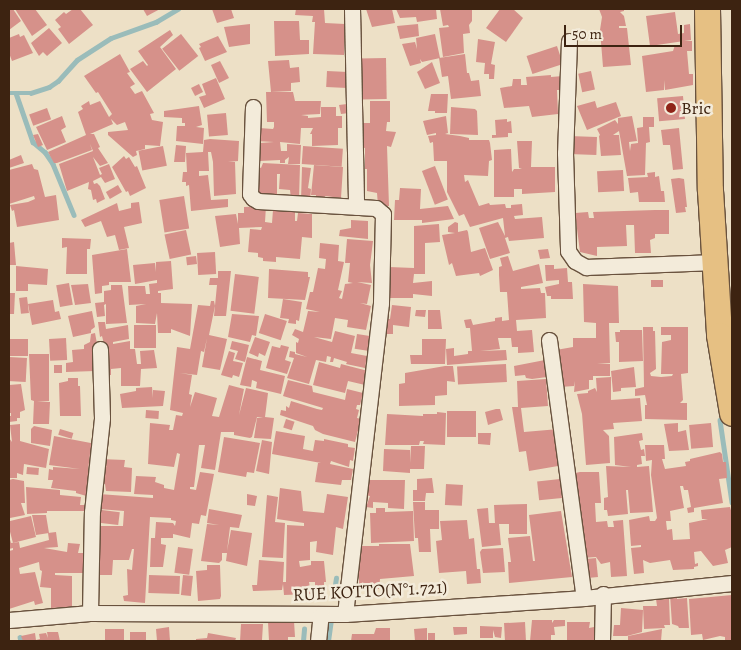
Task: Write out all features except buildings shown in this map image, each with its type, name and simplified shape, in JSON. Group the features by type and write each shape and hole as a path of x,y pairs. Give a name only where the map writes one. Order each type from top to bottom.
{"main road":[{"path":"707,9 710,187 714,262 719,335 732,413"}],"street":[{"path":"352,9 356,207"},
{"path":"569,41 565,153 568,251 575,262 586,267 714,262"},
{"path":"253,107 250,194 253,198 258,201 381,210 383,214 380,303 345,614"},
{"path":"549,340 584,598"},
{"path":"90,613 92,512 102,418 100,350"},
{"name":"RUE KOTTO(N°1.721)","path":"9,620 90,613 345,614 584,598 603,594 732,583"},
{"path":"602,641 603,594"},
{"path":"318,641 321,614"}],"waterway":[{"path":"9,93 31,93 49,87 58,81 77,60 111,38 156,22 178,9"},
{"path":"16,93 33,142 45,152 53,164 74,215"},
{"path":"720,420 732,502"},
{"path":"333,597 336,578"},
{"path":"328,641 331,620"},
{"path":"303,641 304,629"},
{"path":"20,637 21,641"}],"place":[{"name":"Bric","path":"671,108"}]}
